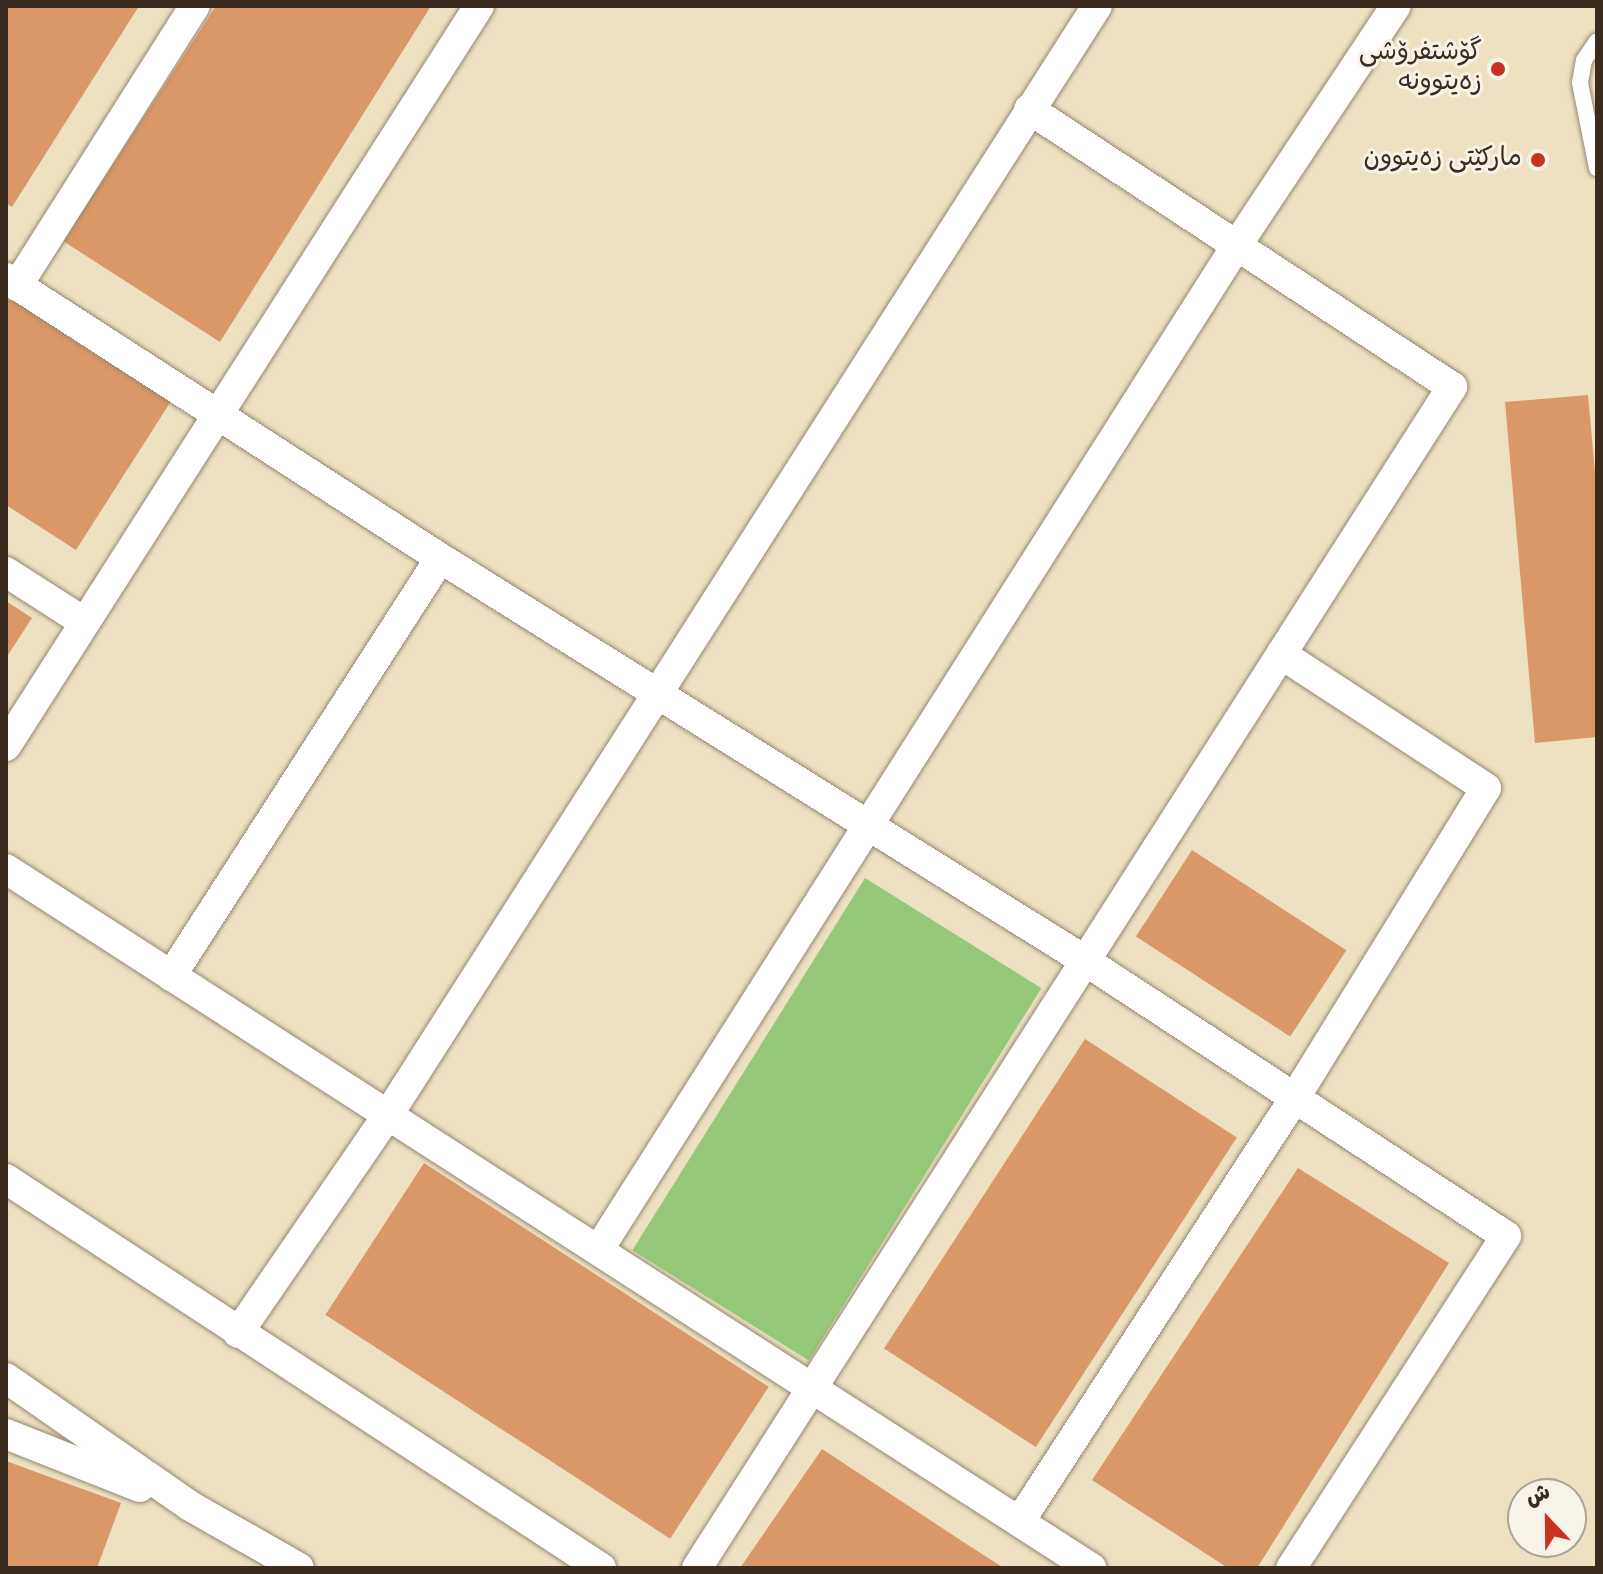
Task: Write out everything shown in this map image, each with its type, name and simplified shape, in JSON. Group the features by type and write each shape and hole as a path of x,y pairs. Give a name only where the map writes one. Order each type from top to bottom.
{"street":[{"path":"195,6 12,282 221,412 440,558 1084,960 1506,1236 1291,1568"},
{"path":"6,746 479,6"},
{"path":"238,1333 388,1115 1097,6"},
{"path":"599,1249 871,827 1237,245 1396,6"},
{"path":"697,1568 1452,387 1029,109"},
{"path":"171,976 440,558"},
{"path":"6,572 84,622"},
{"path":"1020,1521 1294,1099 1486,788 1281,654"},
{"path":"6,869 1091,1568"},
{"path":"6,1179 601,1568"},
{"path":"6,1378 190,1506 299,1568"},
{"path":"6,1434 190,1506"}],"lane":[{"path":"1597,41 1584,60 1580,83 1597,168"}],"green space":[{"path":"865,878 1041,988 809,1361 632,1250"}],"building":[{"path":"6,6 139,6 12,207 6,203"},
{"path":"216,6 431,6 220,342 63,241"},
{"path":"6,292 173,398 76,550 6,505"},
{"path":"1588,395 1597,494 1597,737 1535,743 1505,402"},
{"path":"6,601 32,618 6,658"},
{"path":"1192,850 1346,950 1290,1037 1136,936"},
{"path":"1085,1039 1237,1138 1036,1447 884,1348"},
{"path":"424,1163 769,1387 670,1539 325,1315"},
{"path":"1298,1168 1449,1263 1257,1568 1228,1568 1092,1480"},
{"path":"822,1449 971,1547 1004,1568 740,1568"},
{"path":"6,1461 121,1503 97,1568 6,1568"}],"place":[{"name":"گۆشتفرۆشی زەیتوونە","path":"1498,69"},
{"name":"مارکێتی زەیتوون","path":"1538,160"}]}
